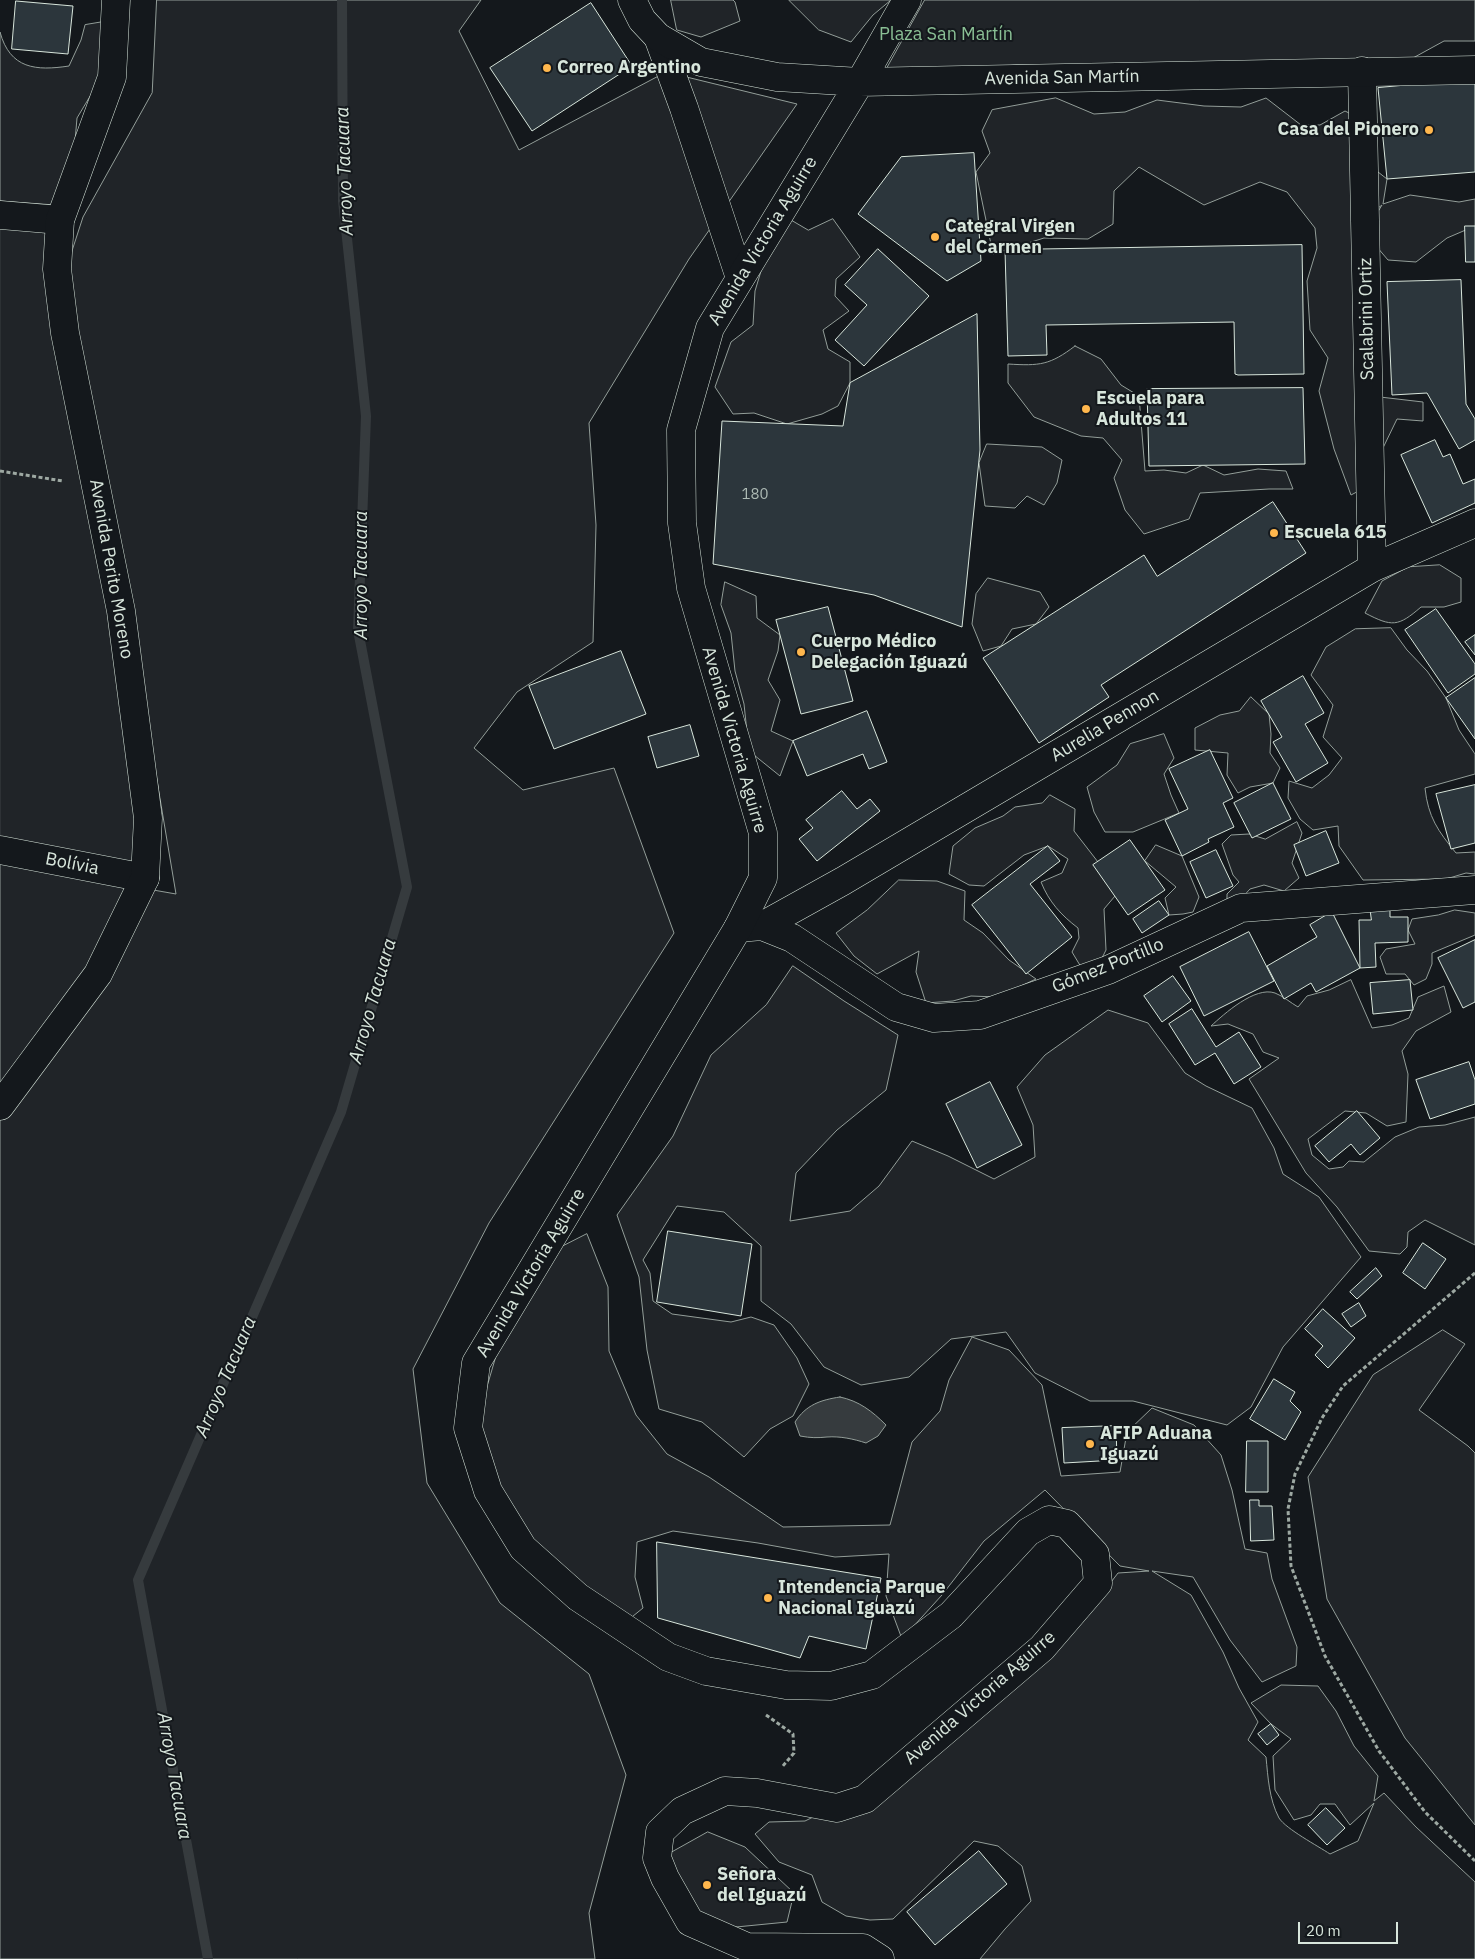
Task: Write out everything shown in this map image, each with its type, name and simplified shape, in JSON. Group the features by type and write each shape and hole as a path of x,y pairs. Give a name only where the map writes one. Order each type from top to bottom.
{"main road":[{"name":"Avenida Perito Moreno","path":"0,1106 98,974 144,878 148,818 121,611 63,315 57,269 60,220 112,77 116,0"},
{"name":"Avenida San Martín","path":"632,0 642,20 658,37 701,62 778,77 860,82 1475,70"},
{"name":"Avenida Victoria Aguirre","path":"880,1959 863,1948 747,1946 690,1922 665,1878 657,1858 660,1832 682,1811 725,1791 757,1793 838,1808 865,1799 1042,1648 1098,1583 1095,1554 1067,1524 1049,1520 1028,1532 951,1615 872,1674 831,1686 786,1685 706,1671 668,1657 578,1597 523,1548 488,1490 468,1428 476,1363 750,927 764,878 763,833 691,588 682,523 681,430 710,328 860,82 907,0"},
{"name":"Avenida San Martín","path":"658,37 684,108 740,278"},
{"name":"Scalabrini Ortiz","path":"1362,71 1372,568"},
{"path":"0,215 60,220"},
{"name":"Aurelia Pennon","path":"750,927 843,881 1372,568 1475,523"},
{"name":"Bolívia","path":"0,850 144,878"},
{"name":"Gómez Portillo","path":"750,927 792,938 896,1007 934,1018 980,1015 1108,970 1241,908 1475,890"}],"path":[{"path":"0,472 96,486"},
{"path":"1475,1273 1343,1386 1322,1418 1295,1474 1288,1509 1291,1566 1325,1656 1379,1751 1425,1812 1475,1860"},
{"path":"757,1793 794,1753 793,1734 761,1711"}],"green space":[{"path":"157,0 481,0 459,31 519,150 666,72 797,104 689,259 589,423 596,525 593,642 517,692 474,748 523,790 614,768 674,933 489,1223 413,1369 427,1483 500,1603 589,1674 626,1775 589,1913 595,1959 0,1959 0,863 176,894 119,554 86,402 69,260 83,217 152,93"},
{"path":"671,0 733,0 740,21 701,37 677,30"},
{"path":"789,0 891,0 873,15 851,42 819,30"},
{"name":"Plaza San Martín","path":"925,0 1475,0 1475,41 1444,41 1413,58 1178,65 1017,65 934,71 886,70"},
{"path":"115,20 95,88 77,118 74,153 55,205 0,201 0,32 10,54 26,65 46,68 69,66 81,40 85,25"},
{"path":"1056,98 1094,114 1125,112 1157,100 1204,106 1241,107 1266,98 1301,125 1320,125 1345,111 1371,124 1364,161 1387,179 1383,204 1410,195 1459,202 1475,199 1475,226 1447,238 1416,262 1388,260 1365,233 1382,205 1357,224 1380,397 1423,402 1423,421 1397,419 1382,450 1370,485 1351,495 1334,449 1319,391 1328,358 1310,330 1307,281 1317,248 1315,228 1287,192 1260,182 1204,205 1139,167 1114,191 1113,224 1088,239 1044,238 993,254 976,172 990,153 982,131 992,110"},
{"path":"0,215 60,220 121,611 145,878 0,850"},
{"path":"833,219 860,257 836,279 835,296 849,311 823,330 828,349 850,362 850,383 838,406 822,414 787,424 754,413 733,414 715,387 731,342 753,325 755,291 764,261 791,220 808,230"},
{"path":"1075,346 1101,359 1121,385 1139,396 1145,471 1164,470 1186,473 1203,465 1224,475 1258,469 1286,471 1293,489 1200,493 1189,519 1144,534 1125,510 1114,478 1122,460 1103,438 1081,436 1034,417 1008,383 1008,364 1028,365 1044,363 1051,361"},
{"path":"987,444 1042,447 1062,460 1057,483 1044,505 1027,496 1015,508 985,506 979,463"},
{"path":"1440,565 1461,578 1461,602 1444,607 1421,607 1406,618 1394,623 1382,621 1365,613 1382,581 1408,567"},
{"path":"988,578 1040,592 1049,607 1036,624 1012,629 1001,646 983,651 972,624 976,594"},
{"path":"725,582 756,596 757,618 780,635 778,651 768,680 780,700 771,731 793,741 780,776 749,751 744,704 735,671 731,633 721,605"},
{"path":"1391,628 1407,650 1427,671 1446,698 1459,730 1475,754 1475,774 1425,788 1431,816 1456,853 1475,852 1475,874 1466,873 1446,879 1363,880 1339,846 1338,826 1313,830 1300,819 1288,798 1289,781 1312,788 1329,775 1342,758 1323,737 1333,705 1311,675 1326,647 1355,629"},
{"path":"1251,697 1269,714 1270,753 1280,768 1273,783 1250,787 1238,793 1227,775 1228,753 1195,750 1195,728 1220,715 1239,711"},
{"path":"1164,734 1174,758 1164,774 1179,813 1133,832 1105,832 1094,812 1087,787 1117,765 1130,744"},
{"path":"1050,795 1075,809 1074,831 1098,862 1122,878 1115,896 1104,909 1106,950 1099,964 1081,967 1072,952 1079,938 1078,928 1056,908 1041,882 1062,873 1068,859 1048,846 1024,855 984,886 969,885 949,874 953,846 975,828 1003,816 1015,807 1042,803"},
{"path":"1297,822 1302,833 1292,863 1299,878 1284,891 1264,885 1250,889 1239,901 1227,906 1227,894 1239,882 1233,875 1222,844 1231,835 1249,834 1265,839"},
{"path":"1156,845 1182,856 1199,897 1193,912 1169,915 1165,898 1176,887 1145,861"},
{"path":"899,880 937,881 965,891 964,920 983,933 1009,960 1036,979 997,997 971,996 953,1001 926,1003 916,972 919,951 877,974 854,956 836,933 867,910"},
{"path":"1455,910 1475,913 1475,935 1432,953 1432,964 1426,979 1414,985 1405,974 1386,974 1380,957 1386,949 1415,944 1408,930 1412,919"},
{"path":"793,966 898,1035 886,1090 837,1130 796,1173 790,1221 850,1211 879,1186 912,1141 948,1156 994,1179 1035,1157 1033,1125 1017,1087 1045,1055 1108,1010 1148,1023 1185,1073 1206,1086 1252,1108 1274,1148 1283,1174 1319,1197 1361,1257 1283,1347 1251,1407 1227,1425 1133,1401 1090,1401 1035,1373 1006,1332 951,1339 909,1377 861,1385 824,1367 791,1324 761,1301 761,1246 724,1212 677,1206 643,1260 650,1273 653,1301 672,1314 731,1322 751,1317 774,1325 797,1358 809,1384 793,1416 770,1429 744,1457 702,1422 659,1409 647,1350 639,1277 617,1215 673,1136 711,1055 766,1005"},
{"path":"1351,980 1372,1028 1392,1025 1409,1018 1418,997 1444,986 1451,1012 1416,1031 1402,1051 1408,1074 1406,1122 1387,1126 1366,1113 1345,1111 1308,1139 1312,1155 1329,1169 1343,1167 1349,1161 1364,1162 1395,1137 1419,1127 1445,1125 1475,1117 1475,1245 1425,1220 1408,1232 1407,1247 1400,1254 1369,1251 1337,1207 1306,1173 1249,1079 1279,1058 1263,1052 1253,1034 1228,1024 1211,1026 1240,1002 1258,994 1275,993 1298,1007 1307,996 1329,990"},
{"path":"587,1234 608,1287 609,1351 636,1415 667,1454 709,1477 783,1527 890,1525 912,1442 940,1411 949,1380 972,1337 1009,1350 1042,1385 1061,1476 1120,1472 1127,1432 1152,1408 1194,1425 1221,1455 1232,1490 1245,1549 1267,1553 1272,1579 1297,1647 1296,1666 1262,1682 1230,1640 1193,1577 1152,1571 1191,1595 1223,1652 1239,1688 1258,1722 1248,1740 1266,1757 1271,1796 1279,1818 1295,1832 1330,1854 1358,1841 1374,1803 1350,1825 1335,1804 1320,1804 1311,1815 1294,1820 1275,1790 1273,1756 1291,1739 1271,1724 1251,1703 1281,1685 1318,1686 1336,1711 1354,1746 1378,1776 1374,1801 1384,1793 1416,1827 1475,1882 1475,1959 980,1959 1031,1901 1022,1866 998,1846 974,1841 893,1919 870,1920 846,1916 822,1902 812,1875 779,1862 755,1834 769,1822 805,1821 846,1801 1095,1603 1118,1573 1149,1571 1120,1566 1045,1490 984,1541 942,1595 902,1639 886,1596 889,1554 835,1557 758,1543 673,1531 637,1542 635,1577 643,1608 622,1625 522,1556 474,1431 522,1267"},
{"path":"1443,1330 1465,1344 1419,1410 1475,1453 1475,1825 1405,1738 1327,1599 1308,1477 1373,1375"},
{"path":"708,1832 745,1847 794,1893 787,1922 726,1928 674,1904 667,1855"}],"shaded area":[{"path":"840,1397 865,1407 886,1425 878,1436 866,1443 842,1437 814,1438 800,1436 795,1422 804,1411 814,1404"}],"building":[{"path":"16,1 73,6 68,54 12,49"},
{"name":"Correo Argentino","path":"591,3 632,66 532,131 490,68"},
{"name":"Casa del Pionero","path":"1475,79 1475,172 1387,179 1378,88"},
{"name":"Categral Virgen del Carmen","path":"974,153 981,261 947,281 858,214 901,157"},
{"path":"1465,226 1475,226 1475,262 1466,262"},
{"path":"1302,245 1304,374 1235,374 1234,322 1046,325 1047,355 1008,356 1005,250"},
{"path":"878,249 929,296 864,366 835,340 867,305 845,285"},
{"path":"1461,280 1466,404 1475,419 1475,440 1459,449 1427,393 1392,395 1387,282"},
{"path":"977,314 980,450 962,627 874,595 713,564 722,421 843,426 850,383"},
{"path":"1303,388 1305,464 1149,466 1147,389"},
{"path":"1435,440 1443,457 1450,454 1463,484 1475,479 1475,503 1432,523 1401,455"},
{"path":"1273,502 1306,553 1101,685 1109,697 1039,743 983,658 1144,555 1157,576"},
{"path":"828,607 853,701 801,714 776,620"},
{"path":"1436,609 1475,664 1475,674 1448,693 1405,630"},
{"path":"1475,635 1475,655 1465,642"},
{"path":"621,651 646,714 554,749 529,686"},
{"path":"1303,676 1324,713 1305,724 1328,763 1296,782 1273,742 1282,737 1261,701"},
{"path":"1475,678 1475,739 1446,698"},
{"path":"867,711 887,762 869,769 863,754 807,776 793,741"},
{"path":"690,725 699,756 657,768 648,737"},
{"path":"1210,750 1233,798 1223,803 1234,827 1208,839 1209,842 1182,856 1165,820 1188,809 1169,769"},
{"path":"1273,783 1291,819 1252,838 1234,803"},
{"path":"1475,785 1475,843 1451,849 1436,794"},
{"path":"842,791 857,809 870,799 880,811 817,861 799,839 813,828 806,820"},
{"path":"1326,831 1339,863 1306,876 1294,845"},
{"path":"1130,840 1165,890 1128,915 1093,865"},
{"path":"1048,846 1060,861 1030,884 1072,937 1026,974 972,905"},
{"path":"1216,850 1233,886 1206,898 1190,862"},
{"path":"1159,901 1169,915 1142,933 1133,919"},
{"path":"1370,906 1390,906 1390,917 1408,917 1408,942 1375,943 1376,967 1360,968 1359,920 1371,920"},
{"path":"1332,912 1360,968 1316,992 1311,983 1284,999 1267,966 1317,937 1310,925"},
{"path":"1249,932 1274,981 1204,1016 1180,967"},
{"path":"1475,940 1475,1002 1463,1008 1438,958"},
{"path":"1173,976 1191,1001 1162,1022 1144,996"},
{"path":"1410,980 1413,1010 1373,1014 1370,983"},
{"path":"1192,1009 1216,1047 1239,1032 1261,1067 1234,1084 1215,1053 1195,1065 1169,1024"},
{"path":"1469,1062 1475,1080 1475,1104 1430,1119 1416,1080"},
{"path":"990,1082 1022,1145 977,1168 946,1104"},
{"path":"1357,1111 1380,1138 1360,1155 1351,1144 1329,1162 1315,1146"},
{"path":"668,1231 752,1244 741,1316 657,1302"},
{"path":"1423,1243 1446,1259 1425,1289 1403,1273"},
{"path":"1376,1268 1382,1276 1357,1299 1350,1292"},
{"path":"1359,1303 1366,1316 1351,1327 1342,1314"},
{"path":"1323,1309 1355,1338 1328,1368 1315,1355 1323,1346 1305,1329"},
{"path":"1274,1379 1295,1392 1290,1401 1301,1412 1285,1440 1250,1419"},
{"name":"AFIP Aduana Iguazú","path":"1116,1426 1117,1460 1064,1463 1062,1428"},
{"path":"1247,1441 1268,1441 1268,1492 1246,1492"},
{"path":"1250,1500 1259,1500 1259,1506 1272,1506 1274,1540 1251,1541"},
{"name":"Intendencia Parque Nacional Iguazú","path":"657,1542 881,1578 866,1649 809,1636 800,1658 658,1618"},
{"path":"1271,1724 1279,1735 1267,1745 1258,1734"},
{"path":"1326,1808 1345,1828 1327,1845 1308,1825"},
{"path":"979,1851 1007,1884 935,1945 907,1912"}],"waterway":[{"name":"Arroyo Tacuara","path":"208,1959 138,1580 341,1112 407,887 358,630 366,416 343,201 342,0"}],"place":[{"name":"Correo Argentino","path":"547,68"},
{"name":"Casa del Pionero","path":"1429,130"},
{"name":"Categral Virgen del Carmen","path":"935,237"},
{"name":"Escuela para Adultos 11","path":"1086,409"},
{"name":"Escuela 615","path":"1274,533"},
{"name":"Cuerpo Médico Delegación Iguazú","path":"801,652"},
{"name":"AFIP Aduana Iguazú","path":"1090,1444"},
{"name":"Intendencia Parque Nacional Iguazú","path":"768,1598"},
{"name":"Señora del Iguazú","path":"707,1885"}]}
